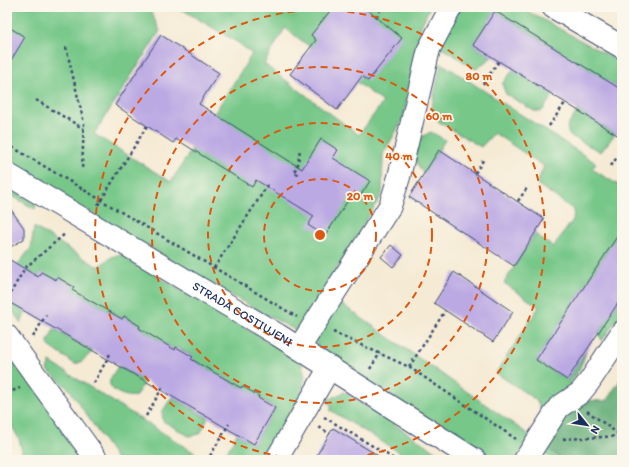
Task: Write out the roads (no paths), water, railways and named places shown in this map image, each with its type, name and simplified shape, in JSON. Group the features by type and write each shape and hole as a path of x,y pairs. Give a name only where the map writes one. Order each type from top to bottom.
{"street":[{"path":"299,348 390,206 406,148 429,49 451,7"},
{"path":"553,7 622,47"},
{"name":"STRADA COSTIUJENI","path":"7,174 299,348 475,460"},
{"path":"531,450 559,406 580,393 622,332"},
{"path":"7,336 97,460"},
{"path":"276,460 330,367"}]}
